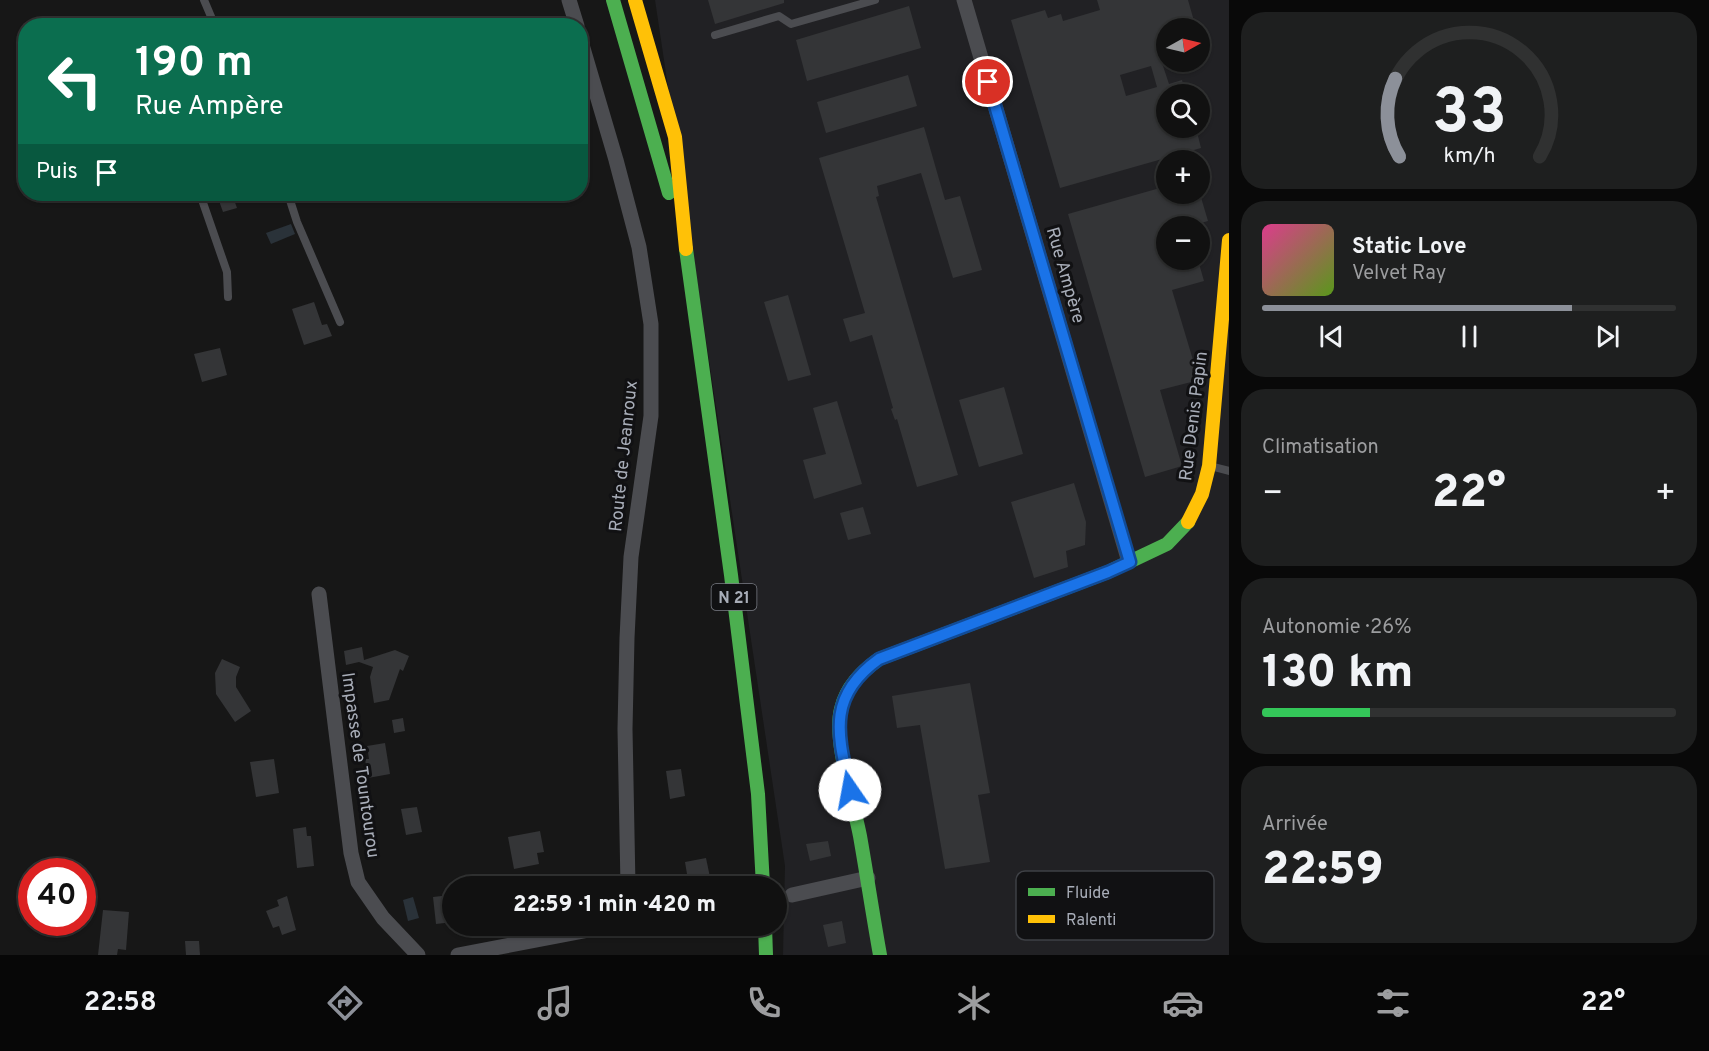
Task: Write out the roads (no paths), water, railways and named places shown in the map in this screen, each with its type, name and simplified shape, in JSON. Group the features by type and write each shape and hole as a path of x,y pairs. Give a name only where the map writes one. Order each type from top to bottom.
{"main road":[{"name":"N 21","path":"613,0 653,134 688,265"},
{"name":"N 21","path":"634,0 675,137 688,265 732,575 757,782 762,876"},
{"name":"Rue Denis Papin","path":"880,955 868,878 838,735 840,709 861,672 879,659 1108,572 1167,544 1189,521 1202,494 1209,466 1223,372 1229,240"},
{"path":"765,936 766,955"}],"street":[{"path":"569,0 575,18"},
{"name":"Rue Ampère","path":"964,0 1130,562"},
{"name":"Route de Jeanroux","path":"588,65 639,247 651,324 651,416 631,557 627,638 625,729 628,876"},
{"name":"Impasse de Tountourou","path":"318,594 351,853 358,882 383,918 418,955"},
{"path":"792,895 868,878"},
{"path":"458,955 558,936"}],"lane":[{"path":"204,0 212,18"},
{"path":"715,35 778,16 791,24 875,0"},
{"path":"202,201 227,272 228,297"},
{"path":"290,201 340,322"},
{"path":"1209,466 1229,471"}]}
